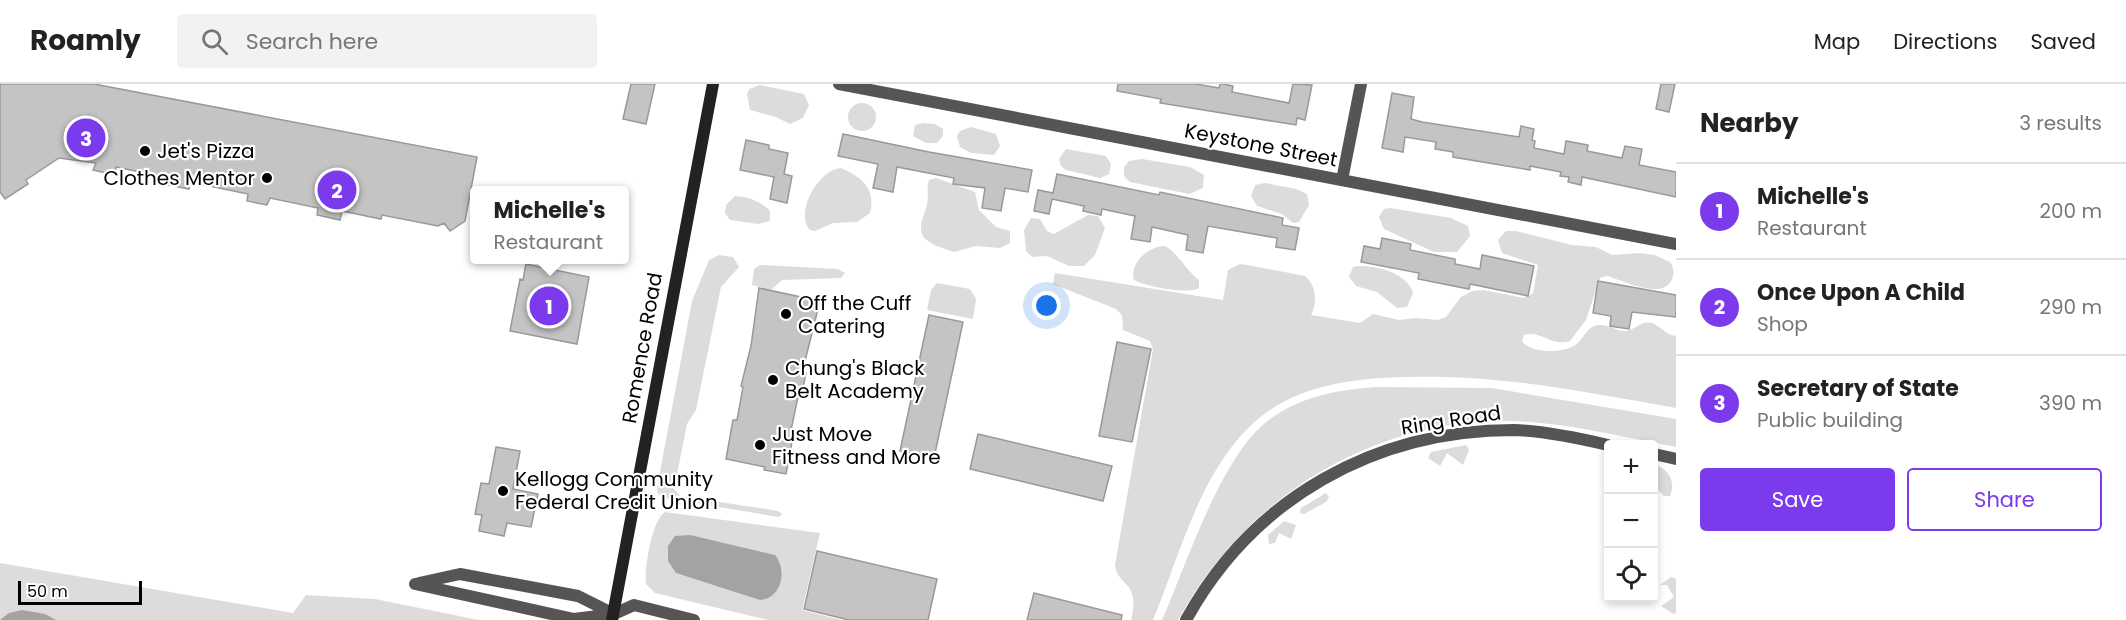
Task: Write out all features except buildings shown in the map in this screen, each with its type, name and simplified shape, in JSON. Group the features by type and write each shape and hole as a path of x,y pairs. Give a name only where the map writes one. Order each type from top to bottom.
{"street":[{"name":"Romence Road","path":"615,618 713,84"},
{"name":"Keystone Street","path":"839,84 1676,244"},
{"path":"1342,180 1361,84"},
{"name":"Ring Road","path":"1186,620 1222,566 1262,522 1297,494 1357,462 1420,441 1496,431 1534,432 1604,444"},
{"path":"1658,455 1676,459"},
{"path":"615,618 578,596 460,574 415,584 574,619 615,618 634,605 694,620"}],"shaded area":[{"path":"760,85 804,94 809,105 803,118 790,124 776,117 750,110 747,94 749,89"},
{"path":"862,103 872,107 876,117 872,127 862,131 852,127 848,117 852,107"},
{"path":"935,124 943,129 943,136 937,143 926,143 913,136 915,125"},
{"path":"971,127 996,134 1000,146 994,155 971,153 960,147 957,136 960,131"},
{"path":"1066,149 1106,156 1111,164 1109,174 1100,178 1066,170 1061,166 1059,159"},
{"path":"1142,159 1190,167 1204,175 1203,188 1189,194 1130,182 1124,176 1124,167 1129,161"},
{"path":"841,168 855,175 866,185 871,197 870,213 857,222 833,223 815,231 810,230 805,213 811,193 825,176"},
{"path":"936,178 975,192 979,210 996,227 1010,231 1010,243 1000,248 976,246 954,252 934,245 924,238 921,225 927,205 928,183 929,180"},
{"path":"1265,183 1296,189 1307,194 1309,205 1299,222 1293,223 1282,214 1257,206 1251,196 1255,185"},
{"path":"735,196 759,202 770,211 770,221 758,224 730,220 725,213 726,205"},
{"path":"1384,209 1451,218 1468,226 1470,236 1457,252 1434,252 1384,229 1379,217"},
{"path":"1088,215 1098,216 1105,228 1095,255 1084,266 1069,266 1047,256 1032,257 1026,251 1024,230 1031,218 1040,219 1047,231 1054,234"},
{"path":"1506,231 1516,231 1572,245 1596,247 1612,255 1639,253 1655,255 1670,262 1673,271 1671,281 1659,289 1641,287 1607,276 1600,278 1586,320 1570,341 1557,342 1530,334 1524,335 1522,341 1539,350 1562,350 1574,346 1595,326 1609,326 1626,331 1641,324 1652,323 1676,336 1676,408 1542,385 1441,377 1359,380 1314,389 1293,397 1255,421 1223,459 1210,480 1189,526 1153,620 1131,620 1133,598 1131,591 1120,578 1115,565 1153,349 1150,341 1123,330 1122,315 1116,309 1053,284 1055,273 1223,300 1228,270 1240,264 1305,276 1312,284 1315,294 1315,305 1311,315 1360,323 1373,314 1399,320 1417,318 1438,320 1446,317 1461,297 1472,291 1483,290 1524,298 1533,293 1538,265 1502,253 1498,240"},
{"path":"1165,246 1199,280 1199,288 1186,291 1166,289 1134,280 1134,268 1137,262 1147,252"},
{"path":"719,255 733,257 739,267 721,287 696,410 687,424 674,489 680,496 778,511 782,514 779,517 665,498 658,494 657,488 692,301 709,260"},
{"path":"760,265 838,269 845,273 841,278 782,280 771,290 752,285 754,269"},
{"path":"1353,267 1382,269 1405,280 1413,293 1407,307 1397,308 1377,292 1356,286 1349,277"},
{"path":"937,283 970,289 976,299 973,319 927,310 931,290"},
{"path":"1376,387 1492,388 1676,419 1676,447 1658,443 1658,440 1641,440 1575,427 1514,421 1461,424 1411,434 1363,450 1318,473 1276,502 1239,537 1206,576 1178,620 1162,620 1207,512 1236,458 1252,436 1269,420 1294,405 1333,392"},
{"path":"1466,445 1469,450 1463,465 1447,453 1440,466 1428,458 1431,452"},
{"path":"1658,467 1667,472 1672,481 1670,496 1664,496 1658,490"},
{"path":"1326,493 1329,497 1326,502 1304,514 1300,513 1301,508"},
{"path":"665,512 820,533 802,610 842,620 768,620 655,593 646,584 646,567 656,524"},
{"path":"1284,521 1296,525 1291,539 1279,533 1275,543 1269,544 1268,535"},
{"path":"690,535 775,555 779,561 782,576 777,590 773,595 760,600 676,573 668,561 668,546 675,536"},
{"path":"0,563 293,613 306,595 375,599 479,620 0,620"},
{"path":"1671,577 1676,579 1676,613 1673,614 1661,606 1674,597 1667,585 1660,585"},
{"path":"22,610 45,614 56,620 0,620 9,613"}],"place":[{"name":"Secretary of State","path":"86,138"},
{"name":"Jet's Pizza","path":"145,151"},
{"name":"Clothes Mentor","path":"267,178"},
{"name":"Once Upon A Child","path":"337,190"},
{"name":"Michelle's","path":"549,306"},
{"name":"Off the Cuff Catering","path":"786,314"},
{"name":"Chung's Black Belt Academy","path":"773,380"},
{"name":"Just Move Fitness and More","path":"760,445"},
{"name":"Kellogg Community Federal Credit Union","path":"503,491"}]}
